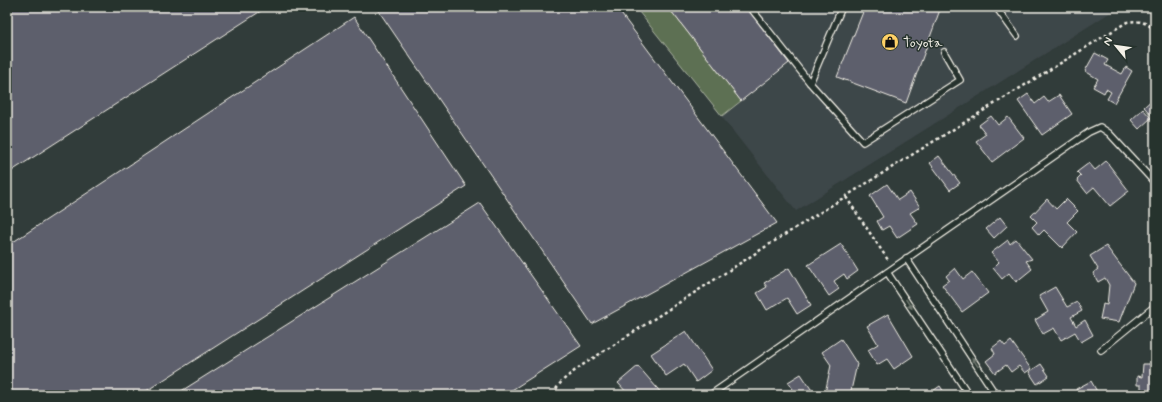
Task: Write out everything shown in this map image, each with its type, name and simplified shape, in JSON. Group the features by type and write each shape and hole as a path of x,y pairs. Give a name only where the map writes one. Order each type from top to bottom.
{"lane":[{"path":"750,7 810,83 863,142 960,80 944,52"},
{"path":"810,83 842,7"},
{"path":"996,7 1017,36"},
{"path":"710,395 1089,132 1100,127 1109,133 1155,183"},
{"path":"906,258 996,395"},
{"path":"887,272 969,395"},
{"path":"1101,350 1155,306"}],"path":[{"path":"554,395 555,389 561,382 581,366 762,249 1127,22 1143,22 1155,30"},
{"path":"846,197 893,268"}],"shaded area":[{"path":"635,7 1119,7 796,211"}],"green space":[{"path":"635,7 668,7 741,101 722,116"}],"building":[{"path":"7,7 267,7 7,174"},
{"path":"376,7 616,7 777,223 592,324"},
{"path":"668,7 746,7 789,63 741,101"},
{"name":"Toyota","path":"865,7 941,7 906,103 837,77"},
{"path":"354,17 466,186 140,395 7,395 7,246"},
{"path":"1095,53 1108,60 1105,65 1122,74 1126,67 1132,71 1114,103 1107,99 1111,92 1106,89 1104,93 1093,87 1098,79 1085,71"},
{"path":"1028,94 1035,104 1044,97 1048,102 1059,95 1072,114 1042,135 1018,101"},
{"path":"1155,97 1155,119 1144,107"},
{"path":"1143,109 1151,118 1139,129 1131,120"},
{"path":"991,116 998,125 1008,117 1024,138 992,162 976,141 986,134 979,125"},
{"path":"939,156 960,183 950,190 930,163"},
{"path":"1106,161 1129,191 1110,206 1094,187 1087,193 1077,180 1081,176 1077,172 1089,163 1095,170"},
{"path":"887,184 898,200 910,192 920,207 910,213 918,224 897,238 889,226 882,230 877,221 883,217 870,196"},
{"path":"1047,199 1056,209 1066,199 1078,211 1067,222 1077,232 1062,248 1044,230 1039,235 1032,227 1037,222 1031,216"},
{"path":"480,203 581,346 504,395 175,395"},
{"path":"1000,217 1007,226 994,238 986,229"},
{"path":"1016,239 1032,259 1026,261 1032,269 1016,282 1009,273 1002,279 993,268 999,262 991,253 1008,240 1010,244"},
{"path":"841,244 858,271 847,279 844,274 834,281 839,289 829,296 808,265"},
{"path":"1106,246 1134,283 1119,322 1100,319 1103,304 1107,305 1109,285 1105,278 1098,282 1093,273 1098,269 1090,256"},
{"path":"789,268 811,305 797,314 787,298 767,310 757,293 767,287 764,283"},
{"path":"955,268 963,279 972,272 988,293 962,312 942,285 949,280 946,276"},
{"path":"1055,287 1067,307 1077,302 1082,311 1071,317 1076,326 1085,320 1093,335 1081,342 1075,332 1061,340 1054,328 1043,334 1035,320 1048,312 1039,296"},
{"path":"888,314 913,356 894,369 887,359 877,365 868,350 878,344 867,326"},
{"path":"686,331 712,370 696,382 684,364 666,376 651,354"},
{"path":"841,339 857,364 850,395 825,393 831,365 822,352"},
{"path":"1001,341 1005,346 1011,341 1031,369 1025,373 1019,366 1011,372 1006,365 995,373 986,361 995,354 992,348"},
{"path":"1041,364 1049,376 1037,384 1029,372"},
{"path":"1143,364 1155,364 1155,395 1141,395 1141,385 1137,385 1137,376 1142,377"},
{"path":"638,366 663,395 629,395 618,383"},
{"path":"801,374 815,395 797,395 788,382"},
{"path":"1091,381 1099,395 1079,395 1076,389"},
{"path":"940,386 946,395 927,395"}],"place":[{"name":"Toyota","path":"890,42"}]}
